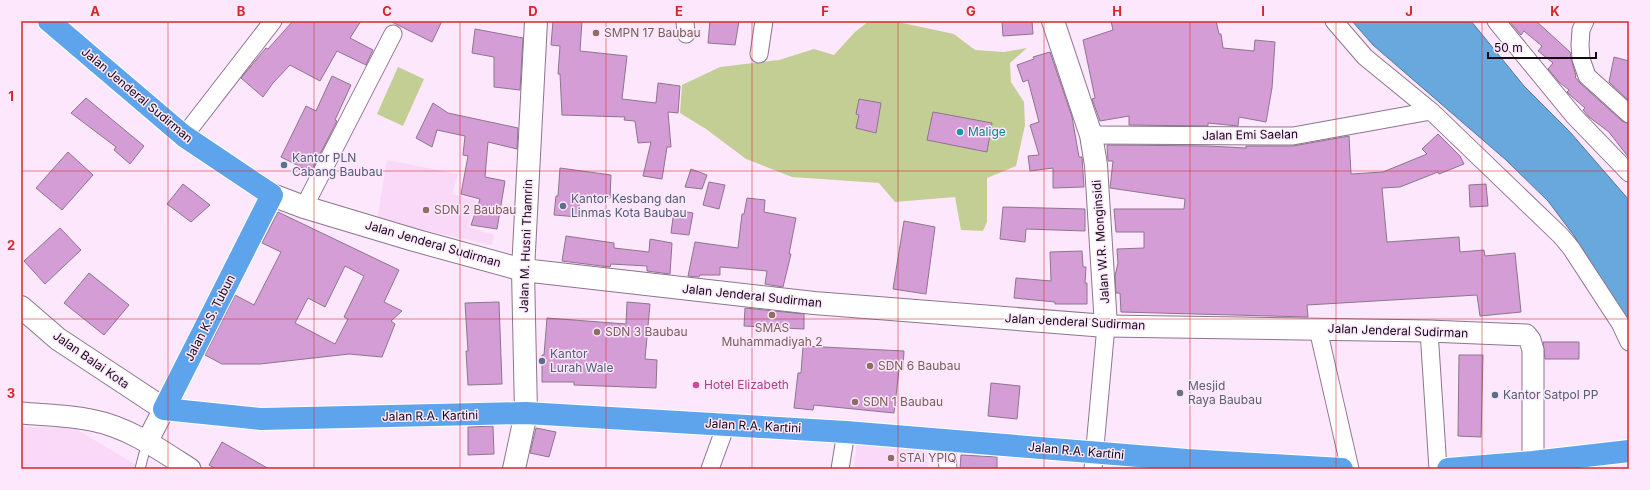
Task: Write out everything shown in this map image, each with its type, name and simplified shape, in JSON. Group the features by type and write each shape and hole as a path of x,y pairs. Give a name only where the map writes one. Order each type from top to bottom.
{"highway":[{"name":"Jalan Jenderal Sudirman","path":"49,21 184,136 272,195"},
{"name":"Jalan K.S. Tubun","path":"164,409 272,195"},
{"name":"Jalan R.A. Kartini","path":"164,409 260,419 526,414 846,432 946,440 1094,461 1342,469"},
{"path":"1448,469 1533,466 1629,451"}],"main road":[{"name":"Jalan M. Husni Thamrin","path":"514,469 526,414 523,270 536,21"},
{"name":"Jalan W.R. Monginsidi","path":"1053,21 1091,135 1096,166 1106,326"},
{"name":"Jalan Jenderal Sudirman","path":"272,195 304,207 414,240 523,270 814,303 1106,326"},
{"name":"Jalan Balai Kota","path":"21,307 58,339 164,409"}],"street":[{"path":"184,136 273,21"},
{"path":"759,54 764,21"},
{"path":"1334,21 1365,57 1431,112 1561,236 1571,248 1620,323 1629,342"},
{"path":"1496,21 1574,116 1629,173"},
{"path":"1585,21 1581,30 1580,45 1581,59 1587,76 1629,114"},
{"path":"304,207 393,34"},
{"name":"Jalan Emi Saelan","path":"1091,135 1293,136 1431,112"},
{"name":"Jalan Jenderal Sudirman","path":"1106,326 1429,331 1526,336 1530,340 1533,350 1533,466"},
{"name":"Jalan W.R. Monginsidi","path":"1094,461 1106,326"},
{"path":"1318,329 1350,469"},
{"path":"1429,331 1438,469"},
{"name":"Jalan K.S. Tubun","path":"147,442 164,409"},
{"path":"21,413 92,420 126,431 147,442 190,469"},
{"path":"710,469 726,425"},
{"path":"840,469 846,432"},
{"path":"946,440 948,469"}],"lane":[{"path":"140,469 147,442"}],"shaded area":[{"name":"SDN 2 Baubau","path":"387,160 458,174 452,194 476,200 468,227 494,235 492,245 377,220"},
{"path":"21,427 74,428 143,469 21,469"},
{"name":"STAI YPIQ","path":"857,441 927,447 928,469 854,469"}],"green space":[{"path":"869,21 893,21 954,34 975,50 1004,52 1027,48 1010,63 1011,82 1024,102 1025,125 1016,166 987,178 987,222 983,231 961,230 955,197 895,202 879,183 792,177 746,159 706,129 680,113 682,85 720,67 779,60 814,49 834,55 855,32"},
{"path":"398,67 424,79 403,126 377,114"}],"water":[{"path":"1352,21 1471,21 1524,86 1570,132 1629,200 1629,331 1575,237 1548,201 1506,160 1373,45"}],"building":[{"path":"293,21 361,21 350,38 373,50 366,65 337,51 320,81 290,65 273,83 263,97 241,78 266,48 268,49"},
{"path":"390,21 442,21 432,42"},
{"path":"553,21 582,21 580,51 627,56 622,99 656,103 658,83 680,86 678,113 668,112 671,147 667,147 662,179 643,176 651,142 638,143 635,121 624,120 625,117 562,115 560,74 558,74 560,46 551,45"},
{"path":"710,21 739,21 735,45 708,43"},
{"path":"1002,21 1032,21 1033,34 1003,36"},
{"path":"1111,21 1216,21 1219,34 1221,34 1223,48 1254,51 1255,40 1275,42 1272,88 1266,122 1239,117 1238,126 1208,123 1208,126 1129,125 1129,116 1100,121 1092,99 1095,98 1083,40 1113,30"},
{"path":"1509,21 1536,21 1570,52 1575,77 1622,121 1629,124 1629,158 1609,132 1589,117 1583,110 1585,108 1567,92 1569,90 1559,82 1548,69 1553,63 1538,51 1542,46 1524,31 1521,35"},
{"path":"475,29 523,38 520,90 494,87 494,57 472,53"},
{"path":"1050,52 1072,117 1079,157 1082,157 1084,187 1053,188 1053,168 1030,171 1028,156 1039,155 1030,125 1039,122 1028,80 1023,82 1017,65 1034,59 1033,57"},
{"path":"1614,57 1629,61 1629,101 1609,82"},
{"path":"332,76 351,85 335,120 337,121 311,172 281,157 306,106 316,111"},
{"path":"86,98 144,146 130,164 114,150 116,147 71,113"},
{"path":"859,99 881,103 876,133 856,128 859,115 856,114"},
{"path":"433,103 448,113 518,128 517,149 488,142 485,177 505,181 497,229 471,225 480,199 461,194 468,156 463,155 465,136 437,130 432,147 416,138"},
{"name":"Malige","path":"933,112 992,123 987,152 927,140"},
{"path":"1438,134 1460,156 1464,164 1439,174 1438,172 1400,187 1382,188 1387,242 1459,237 1460,252 1484,250 1485,256 1515,253 1521,312 1480,316 1477,295 1307,305 1308,317 1121,312 1120,293 1116,293 1115,276 1118,263 1117,249 1144,248 1144,232 1116,232 1114,209 1184,209 1185,199 1110,188 1113,161 1108,161 1107,145 1246,148 1246,146 1293,146 1349,136 1351,174 1383,172 1427,154 1422,149"},
{"path":"68,152 93,175 62,210 36,188"},
{"path":"560,168 611,175 610,198 580,195 578,217 554,215 556,196 558,196"},
{"path":"691,169 707,175 702,189 685,187"},
{"path":"709,182 725,185 719,209 703,205"},
{"path":"183,184 210,205 191,222 167,204"},
{"path":"1486,184 1488,206 1470,207 1469,185"},
{"path":"747,198 765,200 764,212 796,218 789,254 791,254 783,287 765,284 767,271 720,267 720,275 700,275 699,277 688,276 695,242 738,248 742,214 744,214"},
{"path":"1003,207 1085,209 1085,231 1026,229 1025,242 1000,239"},
{"path":"674,210 693,213 689,235 671,233"},
{"path":"278,212 399,270 384,302 402,311 391,321 395,324 382,357 349,354 260,364 222,364 205,355 235,295 254,305 281,252 262,243","holes":["345,266 364,276 344,317 348,319 335,344 295,323 308,298 325,307"]},
{"path":"904,221 935,227 926,294 893,289"},
{"path":"60,228 81,250 45,284 24,261"},
{"path":"566,236 614,243 614,248 649,252 650,239 672,243 670,274 647,271 647,266 611,264 610,267 562,261"},
{"path":"1082,251 1083,267 1086,267 1085,283 1087,283 1087,304 1055,304 1055,302 1014,298 1016,278 1051,281 1050,252"},
{"path":"89,273 129,305 104,335 64,303"},
{"path":"499,302 502,384 468,385 466,351 468,351 465,303"},
{"path":"627,302 650,304 645,359 657,360 656,388 574,385 574,382 542,382 542,355 544,355 547,318 626,324"},
{"path":"745,308 804,314 804,329 744,326"},
{"path":"1543,342 1579,342 1579,359 1545,359"},
{"path":"803,346 904,351 903,370 899,370 894,413 814,405 813,410 794,408 798,373 801,373"},
{"path":"1459,355 1483,355 1481,437 1458,436"},
{"path":"991,383 1020,386 1017,419 988,416"},
{"path":"493,426 494,454 468,455 468,427"},
{"path":"536,428 556,432 549,457 530,453"},
{"path":"222,442 269,469 216,469 209,465"},
{"path":"961,455 997,457 997,469 960,469"}],"place":[{"name":"SMPN 17 Baubau","path":"596,33"},
{"name":"Malige","path":"960,132"},
{"name":"Kantor PLN Cabang Baubau","path":"284,165"},
{"name":"Kantor Kesbang dan Linmas Kota Baubau","path":"563,206"},
{"name":"SDN 2 Baubau","path":"426,210"},
{"name":"SMAS Muhammadiyah 2","path":"772,315"},
{"name":"SDN 3 Baubau","path":"597,332"},
{"name":"Kantor Lurah Wale","path":"542,361"},
{"name":"SDN 6 Baubau","path":"870,366"},
{"name":"Hotel Elizabeth","path":"696,385"},
{"name":"Mesjid Raya Baubau","path":"1180,393"},
{"name":"Kantor Satpol PP","path":"1495,395"},
{"name":"SDN 1 Baubau","path":"855,402"},
{"name":"STAI YPIQ","path":"891,458"}]}
